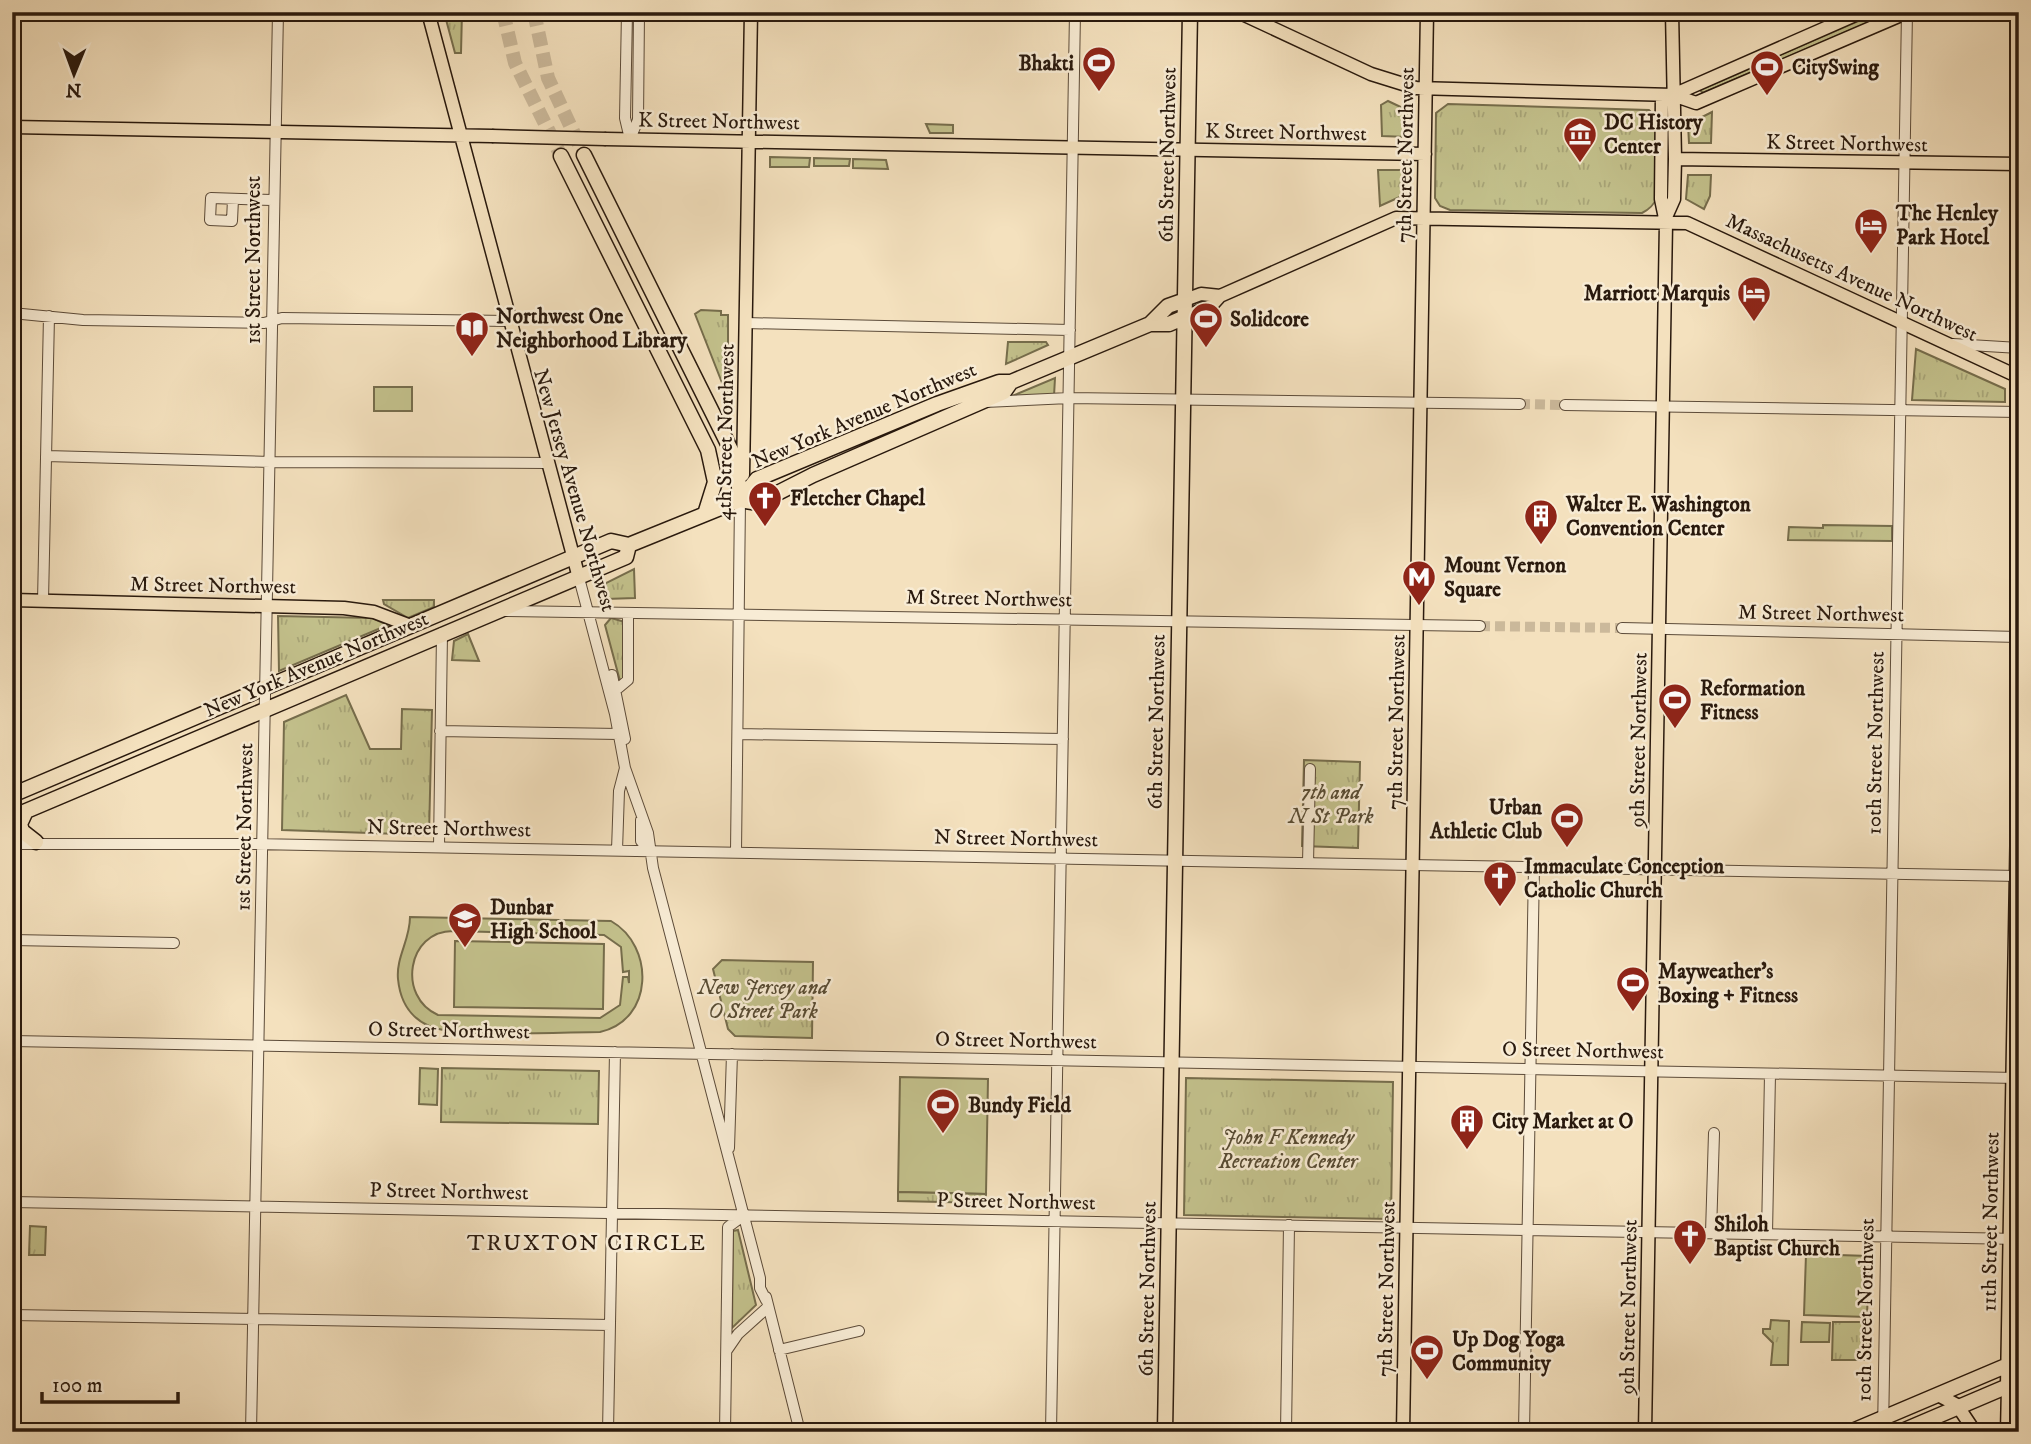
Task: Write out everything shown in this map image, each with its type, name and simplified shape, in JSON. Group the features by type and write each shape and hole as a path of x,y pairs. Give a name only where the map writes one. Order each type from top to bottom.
{"highway":[{"name":"6th Street Northwest","path":"1165,1432 1190,12"},
{"path":"584,155 737,463 740,500"},
{"path":"561,156 708,450 715,482 705,514"},
{"name":"New York Avenue Northwest","path":"12,795 611,541 629,545 740,500 757,479 937,404 999,382 1011,382 1069,358 1150,324 1168,306 1185,300"},
{"name":"New York Avenue Northwest","path":"1150,324 1169,324 1185,317"},
{"name":"New York Avenue Northwest","path":"740,500 758,503 813,475 1004,392 1011,382"},
{"name":"New York Avenue Northwest","path":"19,814 442,633 579,578 626,557 629,545"},
{"name":"11th Street Northwest","path":"2014,1383 2019,761"},
{"path":"19,814 22,831 36,842"},
{"path":"1850,1432 1883,1425 1938,1395 2014,1362"},
{"path":"1900,1432 2014,1383"}],"main road":[{"name":"New Jersey Avenue Northwest","path":"428,12 579,578"},
{"name":"4th Street Northwest","path":"740,500 751,12"},
{"path":"1238,12 1371,74 1426,90 1667,95 1696,103 1907,12"},
{"name":"7th Street Northwest","path":"1403,1432 1427,12"},
{"name":"9th Street Northwest","path":"1645,1432 1666,220 1661,200 1672,12"},
{"path":"1667,95 1862,12"},
{"name":"9th Street Northwest","path":"1666,220 1674,199 1675,159 1667,95"},
{"name":"K Street Northwest","path":"12,127 1425,154"},
{"name":"K Street Northwest","path":"1675,159 2019,164"},
{"name":"Massachusetts Avenue Northwest","path":"1424,219 1666,220 1696,226 2019,377"},
{"name":"New York Avenue Northwest","path":"1185,317 1211,306 1220,296 1387,221 1424,219"},
{"name":"New York Avenue Northwest","path":"1185,300 1200,294 1220,296"},
{"name":"M Street Northwest","path":"12,600 268,605 366,610 411,626"},
{"name":"11th Street Northwest","path":"2007,1432 2014,1383"},
{"path":"1938,1395 1959,1407 1975,1432"}],"street":[{"name":"1st Street Northwest","path":"251,1432 268,605 272,200 278,12"},
{"path":"627,12 625,118 631,139"},
{"path":"631,139 638,120 639,12"},
{"path":"1051,1432 1075,12"},
{"name":"10th Street Northwest","path":"1883,1425 1907,12"},
{"path":"233,199 272,200"},
{"path":"12,313 83,320 264,323 272,320 509,321"},
{"path":"44,601 49,316"},
{"path":"746,323 1070,330"},
{"path":"1951,344 2019,348"},
{"path":"981,402 1069,398 1520,404"},
{"path":"1565,405 2019,412"},
{"path":"47,456 547,463"},
{"name":"4th Street Northwest","path":"736,852 740,500"},
{"name":"New Jersey Avenue Northwest","path":"579,578 600,653 625,768 641,819 641,841 649,851 760,1278 760,1288 767,1304 800,1432"},
{"name":"M Street Northwest","path":"497,611 1480,626"},
{"path":"616,690 628,680 628,613"},
{"name":"M Street Northwest","path":"1622,628 2019,637"},
{"path":"439,847 442,633"},
{"name":"New Jersey Avenue Northwest","path":"600,653 606,655 625,726 625,768"},
{"path":"440,731 619,734"},
{"path":"738,734 1063,739"},
{"path":"617,850 619,790 625,768"},
{"path":"1308,863 1310,769"},
{"name":"N Street Northwest","path":"12,844 263,844 2018,876"},
{"path":"1524,1432 1534,867"},
{"path":"12,940 174,943"},
{"name":"O Street Northwest","path":"12,1041 2016,1078"},
{"path":"608,1432 615,1052"},
{"path":"728,1156 732,1123 732,1054"},
{"path":"1767,1234 1770,1074"},
{"path":"1711,1233 1714,1133"},
{"name":"P Street Northwest","path":"12,1202 2015,1239"},
{"path":"725,1432 728,1227 743,1215"},
{"path":"1286,1432 1289,1225"},
{"path":"727,1351 738,1334 767,1304"},
{"path":"12,1315 610,1325"},
{"path":"779,1350 859,1331"},
{"path":"12,1428 237,1432"}],"green space":[{"path":"444,12 462,12 461,53 455,53"},
{"path":"1879,12 1886,15 1703,93 1700,90"},
{"path":"1388,101 1407,110 1407,137 1382,136 1381,105"},
{"path":"1448,104 1649,110 1656,125 1659,151 1656,200 1642,213 1450,210 1440,206 1435,198 1436,113"},
{"path":"1712,112 1711,143 1689,143 1688,124"},
{"path":"926,124 953,125 953,133 930,133"},
{"path":"770,157 810,158 809,167 770,167"},
{"path":"814,158 850,159 849,166 814,166"},
{"path":"853,159 886,160 888,169 853,168"},
{"path":"1378,170 1407,170 1404,195 1380,206"},
{"path":"1688,175 1711,175 1710,196 1704,209 1686,199"},
{"path":"701,310 721,311 721,315 728,315 728,398 695,314"},
{"path":"1008,342 1046,342 1048,345 1006,364"},
{"path":"1916,349 2005,389 2005,402 1912,400"},
{"path":"1055,378 1054,396 1005,399"},
{"path":"374,387 412,387 412,411 374,411"},
{"path":"1823,525 1892,526 1892,541 1788,540 1789,527 1823,528"},
{"path":"634,569 635,598 606,599 606,583"},
{"path":"383,600 434,600 434,607 408,618 384,604"},
{"path":"278,616 372,618 388,625 279,671"},
{"path":"611,618 625,622 624,680 620,681 605,625"},
{"path":"468,634 479,661 452,660 454,641"},
{"path":"346,695 370,749 401,749 402,709 432,710 429,835 282,830 284,722"},
{"name":"7th and N St Park","path":"1304,760 1360,762 1358,848 1302,846"},
{"path":"410,917 611,921 625,932 635,947 641,964 639,998 631,1013 618,1025 600,1032 485,1033 442,1030 429,1026 411,1013 403,1001 399,987 399,963","holes":["453,931 604,935 621,947 623,972 629,971 629,983 628,977 623,977 620,1005 600,1018 438,1015 425,1006 413,981 413,966 417,953 425,942 437,934"]},
{"path":"455,941 604,944 603,1009 454,1007"},
{"name":"New Jersey and O Street Park","path":"722,960 813,962 812,1038 735,1036 728,1029 713,969"},
{"path":"420,1068 438,1069 437,1105 419,1104"},
{"path":"442,1068 599,1071 598,1124 441,1122"},
{"name":"Bundy Field","path":"900,1077 988,1079 986,1194 898,1192"},
{"name":"John F Kennedy Recreation Center","path":"1186,1078 1393,1082 1391,1219 1184,1215"},
{"path":"898,1192 986,1194 985,1203 898,1201"},
{"path":"30,1226 46,1227 45,1255 29,1255"},
{"path":"738,1230 756,1305 732,1328 733,1231"},
{"path":"1806,1254 1869,1256 1867,1317 1804,1315"},
{"path":"1771,1320 1789,1321 1788,1365 1771,1365 1773,1343 1763,1333 1763,1329 1770,1329"},
{"path":"1802,1322 1830,1323 1829,1342 1801,1342"},
{"path":"1833,1322 1868,1322 1866,1360 1832,1360"}],"tunnel":[{"path":"503,12 515,63 561,156"},
{"path":"534,12 548,78 584,155"},
{"path":"1520,404 1565,405"},
{"path":"1480,626 1622,628"}],"place":[{"name":"Bhakti","path":"1099,93"},
{"name":"CitySwing","path":"1767,97"},
{"name":"DC History Center","path":"1580,164"},
{"name":"The Henley Park Hotel","path":"1871,255"},
{"name":"Marriott Marquis","path":"1754,323"},
{"name":"Solidcore","path":"1206,349"},
{"name":"Northwest One Neighborhood Library","path":"472,358"},
{"name":"Fletcher Chapel","path":"765,528"},
{"name":"Walter E. Washington Convention Center","path":"1541,546"},
{"name":"Mount Vernon Square","path":"1419,607"},
{"name":"Reformation Fitness","path":"1675,730"},
{"name":"Urban Athletic Club","path":"1567,849"},
{"name":"Immaculate Conception Catholic Church","path":"1500,908"},
{"name":"Dunbar High School","path":"465,949"},
{"name":"Mayweather’s Boxing + Fitness","path":"1633,1013"},
{"name":"Bundy Field","path":"943,1135"},
{"name":"City Market at O","path":"1467,1151"},
{"name":"Shiloh Baptist Church","path":"1690,1266"},
{"name":"Up Dog Yoga Community","path":"1427,1381"}],"district":[{"name":"TRUXTON CIRCLE","path":"587,1242"}]}
